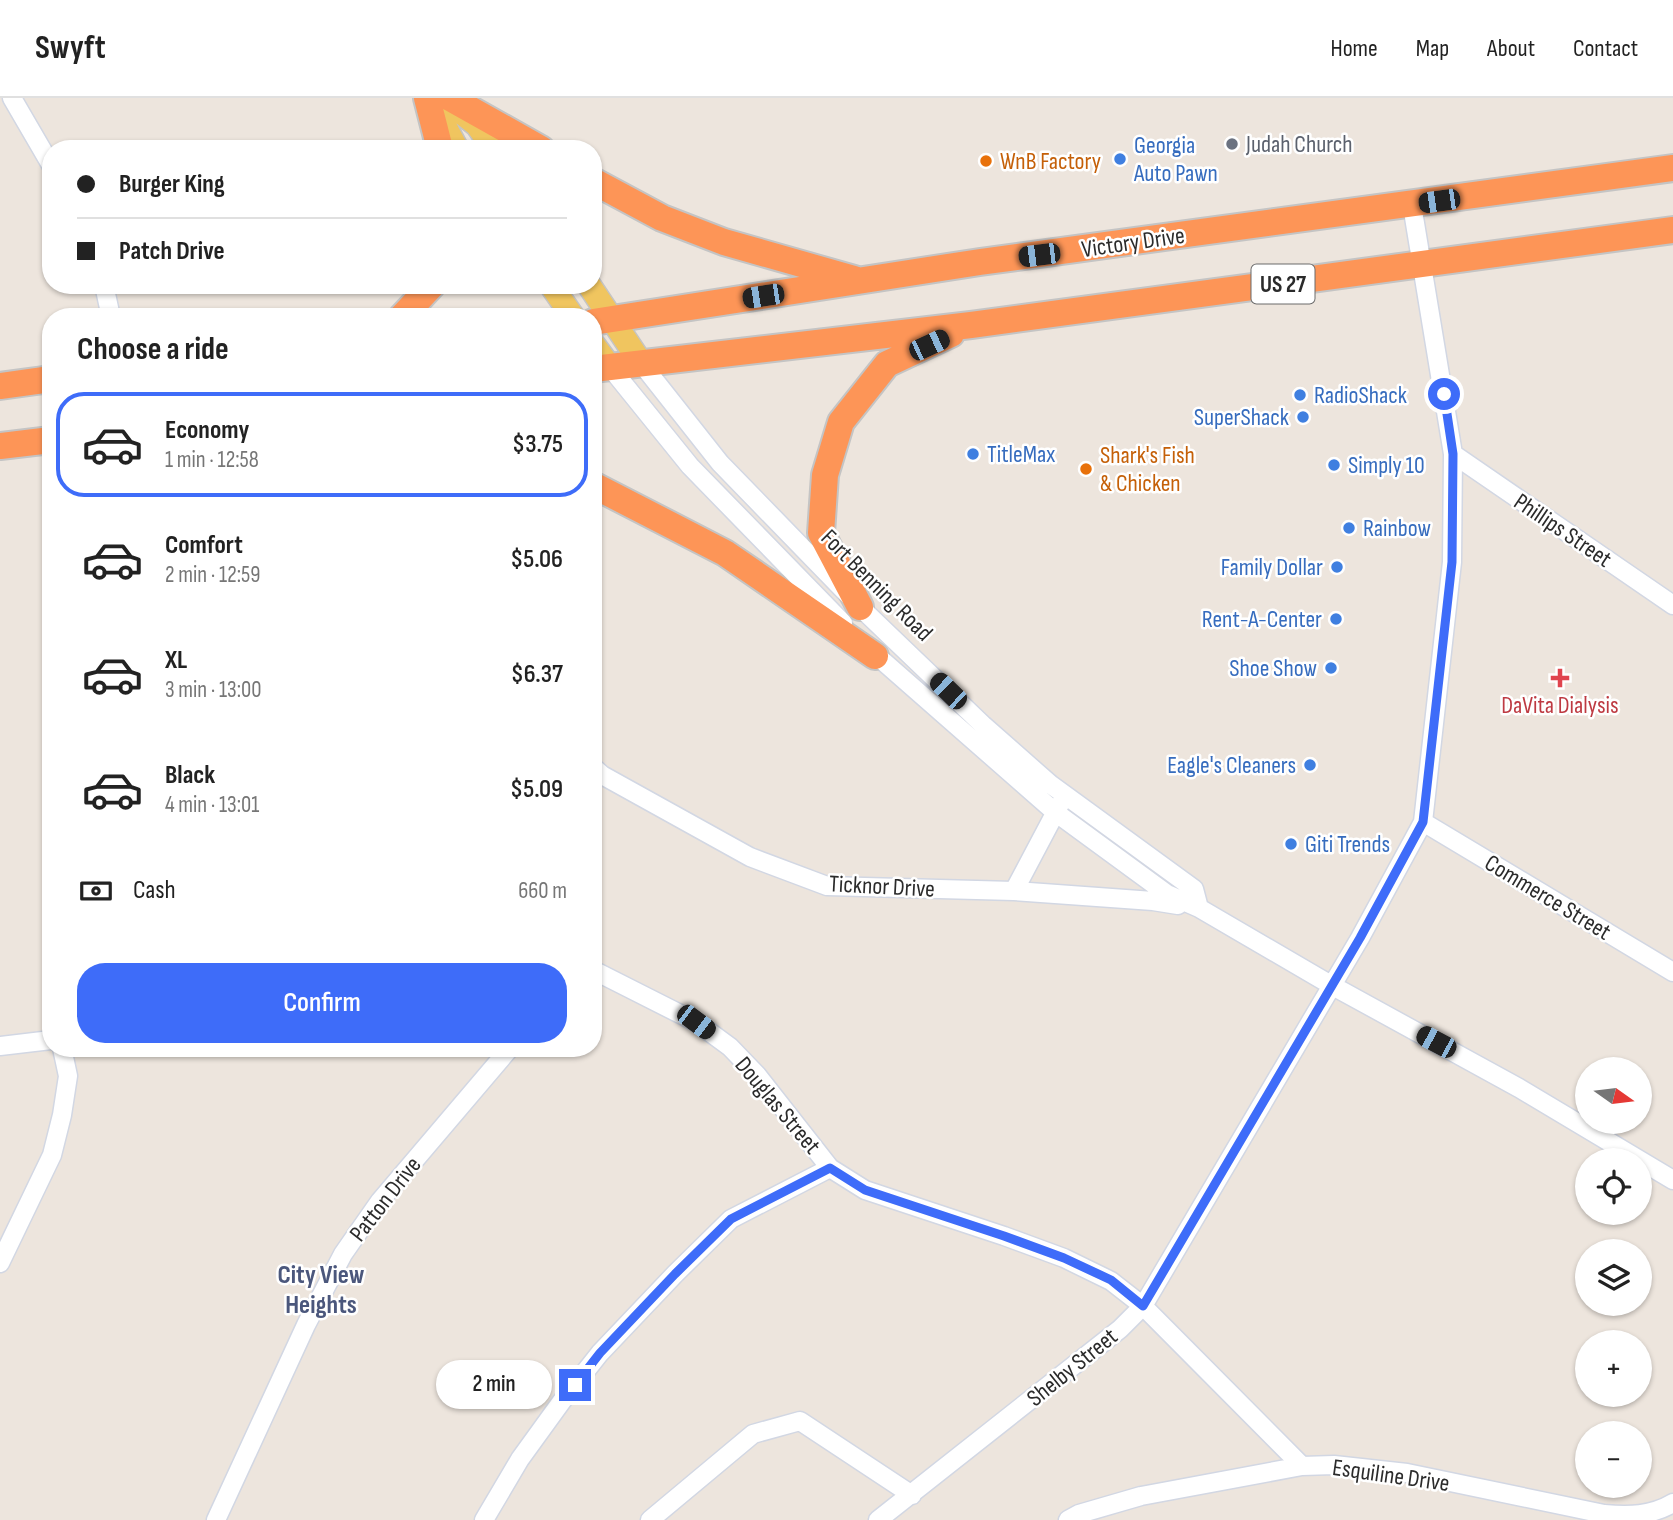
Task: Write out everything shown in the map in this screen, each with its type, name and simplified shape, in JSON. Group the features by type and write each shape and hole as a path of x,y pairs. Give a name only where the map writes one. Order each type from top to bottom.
{"highway":[{"path":"429,98 438,140"},
{"path":"450,98 525,140"},
{"name":"Victory Drive","path":"603,320 980,262 1673,168"},
{"path":"602,186 662,218 724,242 863,281"},
{"name":"US 27","path":"602,368 971,325 1673,230"},
{"path":"410,308 424,294"},
{"path":"860,607 821,533 825,475 841,422 887,365 971,325"},
{"path":"0,386 42,380"},
{"path":"0,446 42,441"},
{"path":"602,490 725,553 875,656"}],"main road":[{"path":"429,98 452,140"},
{"path":"443,98 477,125 488,140"},
{"name":"Fort Benning Road","path":"603,320 641,363"}],"street":[{"path":"12,98 42,150"},
{"name":"Shelby Street","path":"878,1520 1120,1329 1143,1306 1360,938 1423,822 1452,562 1453,454 1412,205"},
{"name":"Fort Benning Road","path":"641,363 720,463 860,607 983,725 1066,795 1194,889 1199,908"},
{"name":"Fort Benning Road","path":"602,368 690,466 875,656 1055,812 1167,894 1199,908 1331,985 1519,1088 1673,1180"},
{"name":"Phillips Street","path":"1453,454 1673,605"},
{"name":"Ticknor Drive","path":"602,775 750,857 827,886 1014,891 1153,901 1199,908"},
{"path":"1014,891 1066,795"},
{"name":"Commerce Street","path":"1423,822 1673,972"},
{"name":"Douglas Street","path":"602,975 696,1022 730,1047 757,1074 830,1168 865,1190 1004,1236 1064,1258 1111,1280 1143,1306 1302,1466"},
{"path":"0,1046 42,1041"},
{"path":"0,1263 52,1155 68,1076 64,1057"},
{"name":"Patton Drive","path":"216,1520 306,1325 343,1254 380,1200 502,1057"},
{"path":"484,1520 520,1459 562,1401 600,1353 675,1274 731,1219 830,1168"},
{"path":"650,1520 753,1434 800,1421 912,1494"},
{"name":"Esquiline Drive","path":"1068,1520 1079,1514 1141,1496 1302,1466 1334,1465 1407,1473 1604,1514 1633,1516 1673,1503"}],"place":[{"name":"Judah Church","path":"1232,144"},
{"name":"Georgia Auto Pawn","path":"1120,159"},
{"name":"WnB Factory","path":"986,161"},
{"name":"RadioShack","path":"1300,395"},
{"name":"SuperShack","path":"1303,417"},
{"name":"TitleMax","path":"973,454"},
{"name":"Simply 10","path":"1334,465"},
{"name":"Shark's Fish & Chicken","path":"1086,469"},
{"name":"Rainbow","path":"1349,528"},
{"name":"Family Dollar","path":"1337,567"},
{"name":"Rent-A-Center","path":"1336,619"},
{"name":"Shoe Show","path":"1331,668"},
{"name":"DaVita Dialysis","path":"1560,678"},
{"name":"Eagle's Cleaners","path":"1310,765"},
{"name":"Giti Trends","path":"1291,844"}],"district":[{"name":"City View Heights","path":"321,1289"}],"route":[{"path":"575,1385 600,1353 731,1219 830,1168 865,1190 1064,1258 1111,1280 1143,1306 1360,938 1423,822 1452,562 1453,454 1444,394"}]}
